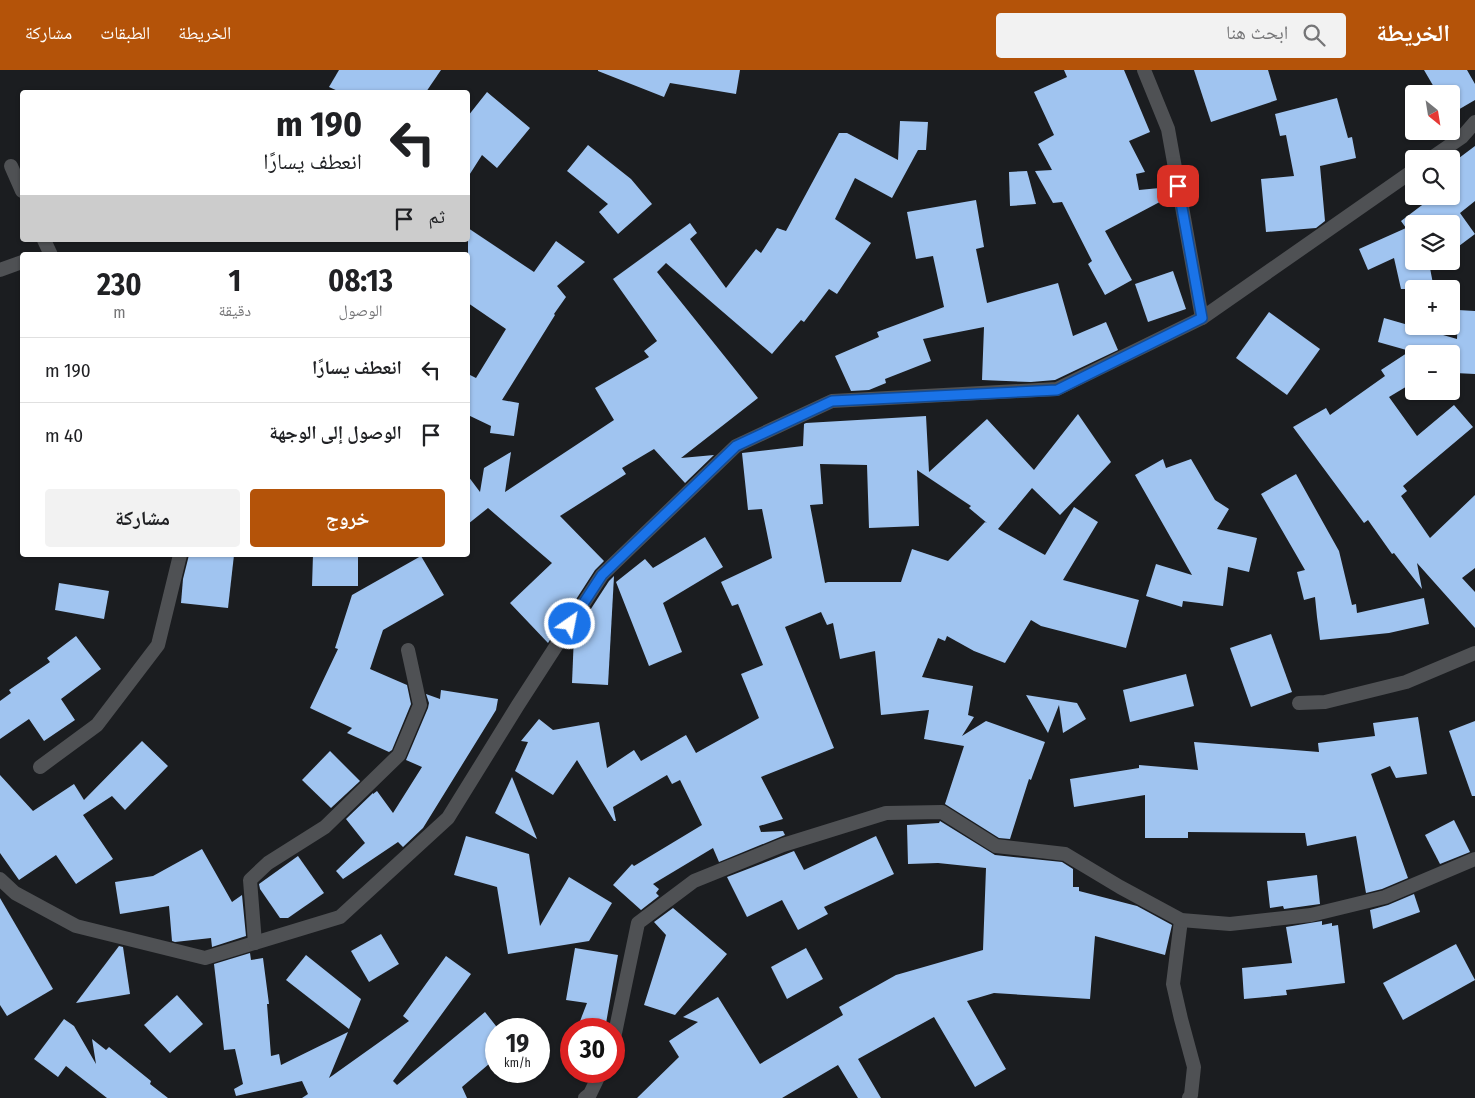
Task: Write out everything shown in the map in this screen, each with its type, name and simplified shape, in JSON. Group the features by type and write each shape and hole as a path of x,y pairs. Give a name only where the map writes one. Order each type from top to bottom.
{"street":[{"path":"1144,70 1168,129 1202,318"},
{"path":"1443,150 1462,136 1475,122"},
{"path":"12,166 20,186"},
{"path":"0,880 15,893 76,926 205,958 340,917 448,818 602,575 736,446 832,401 1057,390 1202,318 1405,176"},
{"path":"0,270 20,263"},
{"path":"40,767 97,726 158,645 180,557"},
{"path":"255,943 250,880 268,863 325,827 399,755 420,705 408,650"},
{"path":"1299,703 1324,702 1406,682 1475,653"},
{"path":"618,1018 638,923 694,881 783,845 886,813 942,812 996,846 1065,854 1181,920 1230,924 1311,915 1385,897 1475,859"},
{"path":"1181,920 1173,984 1194,1067 1189,1098"},
{"path":"585,1098 590,1094 595,1083"}],"building":[{"path":"339,70 441,70 427,90 336,90 329,87"},
{"path":"598,70 740,70 736,94 670,83 664,97"},
{"path":"1064,70 1124,70 1150,132 1129,141 1145,172 1136,174 1139,190 1170,187 1171,196 1105,231 1132,280 1105,295 1088,264 1092,261 1062,202 1053,203 1035,171 1052,170 1038,144 1054,135 1034,92 1067,77"},
{"path":"1194,70 1268,70 1277,100 1211,122"},
{"path":"1424,70 1467,70 1475,84 1475,100 1460,109 1460,85 1433,85"},
{"path":"487,92 530,128 497,168 482,155 470,174 470,113"},
{"path":"1337,98 1348,138 1352,137 1356,158 1320,166 1325,221 1316,228 1266,232 1261,179 1294,176 1286,135 1280,136 1275,114"},
{"path":"900,121 928,122 926,150 918,150 892,198 855,178 835,219 871,243 837,294 829,289 804,322 801,320 772,354 666,263 657,272 758,398 681,458 714,455 685,483 654,449 622,468 626,474 560,516 604,561 595,570 548,643 510,603 552,563 488,508 470,522 470,479 480,492 484,468 511,452 505,492 614,420 595,388 649,357 644,351 657,341 613,279 690,223 697,233 690,239 726,288 756,249 761,253 777,228 786,231 839,133 847,133 898,160"},
{"path":"588,145 631,179 652,204 618,234 599,212 608,204 567,171"},
{"path":"1475,146 1475,201 1460,213 1475,234 1460,245 1460,215 1409,215 1422,205 1460,205 1460,157"},
{"path":"1027,171 1036,204 1010,206 1009,172"},
{"path":"976,200 984,247 976,249 987,303 1058,283 1073,336 1106,322 1118,350 1055,380 1031,382 982,380 984,327 923,339 931,361 885,379 886,383 869,390 851,391 835,356 879,337 877,332 944,307 933,256 916,259 907,212"},
{"path":"1405,218 1405,227 1401,221"},
{"path":"1405,228 1405,270 1430,270 1432,280 1405,280 1405,289 1401,289 1394,258 1368,270 1359,249"},
{"path":"470,229 534,272 556,241 585,262 557,286 566,297 502,400 519,403 514,436 490,433 491,426 470,416 470,375 476,378 506,329 470,304 470,252 468,252"},
{"path":"1173,271 1186,309 1148,322 1135,284"},
{"path":"1460,310 1475,311 1475,374 1460,373 1460,345 1405,345 1405,350 1378,342 1384,318 1405,324 1405,335 1443,335 1457,339 1457,335 1460,335"},
{"path":"1269,312 1320,349 1287,395 1236,358"},
{"path":"1405,354 1405,387 1389,397 1417,436 1454,405 1473,427 1403,486 1407,491 1401,496 1430,538 1475,495 1475,568 1462,578 1475,592 1475,628 1417,563 1422,589 1394,553 1392,554 1368,520 1364,523 1293,427 1326,408 1330,415 1385,376 1381,370"},
{"path":"1078,414 1111,462 1060,515 1032,488 998,529 1045,555 1074,507 1098,522 1063,580 1139,600 1126,648 1041,626 1031,620 1005,663 974,651 947,636 945,641 938,638 922,677 973,686 968,715 974,717 962,736 986,721 1045,742 1031,780 1029,779 1010,839 999,838 945,804 964,746 924,739 929,710 881,715 875,651 840,659 833,623 827,625 821,612 785,627 834,748 761,777 783,819 759,826 761,832 783,831 785,835 719,862 713,848 653,884 659,889 656,893 659,896 641,910 613,885 632,864 634,866 702,825 680,780 672,784 667,775 613,807 616,821 614,821 577,760 553,795 515,771 528,742 521,741 539,719 553,730 599,722 607,768 634,750 641,761 686,735 696,753 759,718 741,674 763,665 738,604 732,606 721,582 772,558 762,509 748,510 742,453 803,446 804,424 806,423 926,416 929,472 987,419 1034,470","holes":["820,464 867,465 869,528 919,526 917,470 971,506 969,508 987,523 985,522 948,561 912,549 901,582 825,583 810,505 823,504"]},
{"path":"1163,459 1166,468 1191,459 1215,500 1229,509 1217,529 1257,538 1249,572 1228,567 1223,606 1183,601 1182,607 1146,596 1156,564 1192,575 1135,475"},
{"path":"1296,474 1339,551 1352,605 1356,604 1357,613 1424,598 1429,624 1389,633 1320,640 1315,597 1304,600 1297,572 1305,570 1261,494"},
{"path":"705,537 723,567 663,603 682,652 649,666 616,582 645,559 653,568"},
{"path":"188,557 234,557 228,608 181,603 183,579"},
{"path":"313,557 358,557 358,586 312,586"},
{"path":"422,557 444,595 383,630 370,669 407,685 411,704 392,750 389,752 347,733 352,728 310,708 338,649 335,648 352,595"},
{"path":"614,576 608,685 572,683 574,635"},
{"path":"59,583 109,591 104,619 55,610"},
{"path":"1271,634 1292,692 1251,707 1230,648"},
{"path":"76,636 101,669 61,699 75,720 44,741 29,719 0,739 0,701 11,693 9,690 50,662 47,658"},
{"path":"1186,674 1194,706 1130,722 1123,690"},
{"path":"441,690 498,699 496,710 423,828 403,847 398,842 343,879 336,871 365,843 346,819 377,791 393,813 422,767 406,760 428,708 429,703 426,694 440,699"},
{"path":"1026,695 1077,703 1086,719 1063,733 1059,705 1048,733"},
{"path":"1418,717 1427,774 1396,778 1390,766 1371,774 1408,878 1382,889 1366,893 1356,836 1307,846 1305,833 1188,832 1188,838 1145,838 1145,795 1074,807 1070,779 1139,768 1139,765 1198,770 1194,742 1319,752 1318,743 1375,736 1373,723"},
{"path":"1475,721 1475,796 1472,796 1449,731"},
{"path":"142,741 168,766 125,810 112,796 83,815 113,859 76,884 56,855 19,880 0,853 0,775 33,811 74,784 84,800"},
{"path":"330,751 360,781 331,808 302,780"},
{"path":"512,777 537,839 495,813"},
{"path":"1454,820 1470,852 1440,864 1425,835"},
{"path":"940,821 995,855 1062,862 1073,869 1073,887 1079,887 1079,891 1137,906 1172,925 1165,955 1095,936 1090,999 994,993 967,1001 1006,1069 975,1087 934,1017 858,1059 881,1098 858,1098 838,1065 782,1098 637,1098 679,1057 669,1041 698,1022 683,1017 718,997 760,1064 843,1015 839,1007 896,975 983,950 986,868 938,863 908,864 907,825 939,823"},
{"path":"466,836 529,854 540,926 569,877 612,903 589,941 508,954 497,887 454,875"},
{"path":"876,836 894,874 824,907 828,914 798,930 782,900 747,917 727,877 794,851 804,870"},
{"path":"202,849 232,902 242,895 246,936 212,947 211,938 175,942 172,941 169,906 120,914 115,882 153,876"},
{"path":"298,856 324,893 288,918 280,918 260,889 259,884"},
{"path":"1317,875 1320,904 1284,909 1283,906 1270,908 1267,881"},
{"path":"1414,894 1420,912 1373,929 1370,910"},
{"path":"0,898 53,989 7,1016 0,1005"},
{"path":"673,908 727,954 675,1015 644,1005 666,935 654,922"},
{"path":"1322,921 1322,925 1332,923 1332,926 1338,925 1345,983 1286,990 1287,995 1244,999 1242,968 1292,963 1286,927"},
{"path":"381,934 399,964 369,982 351,951"},
{"path":"1456,944 1475,980 1403,1020 1383,983"},
{"path":"119,946 123,947 130,994 76,1003"},
{"path":"575,948 618,955 607,1018 581,1018 587,1003 566,1000"},
{"path":"806,948 823,979 787,999 771,967"},
{"path":"250,953 251,960 263,958 269,1004 267,1004 271,1056 279,1054 281,1065 348,1032 329,1078 409,1021 403,1016 446,956 471,974 393,1081 397,1085 485,1012 490,1018 485,1018 485,1067 462,1087 467,1098 302,1098 308,1094 302,1081 236,1096 234,1089 243,1084 235,1049 224,1050 214,964"},
{"path":"306,955 361,999 349,1029 286,980"},
{"path":"177,995 203,1024 170,1053 144,1025"},
{"path":"64,1019 74,1026 96,1064 92,1039 106,1050 109,1047 151,1081 150,1084 168,1098 107,1098 66,1066 58,1077 34,1059"}],"route":[{"path":"570,624 602,575 736,446 832,401 1057,390 1202,318 1178,186"}]}
